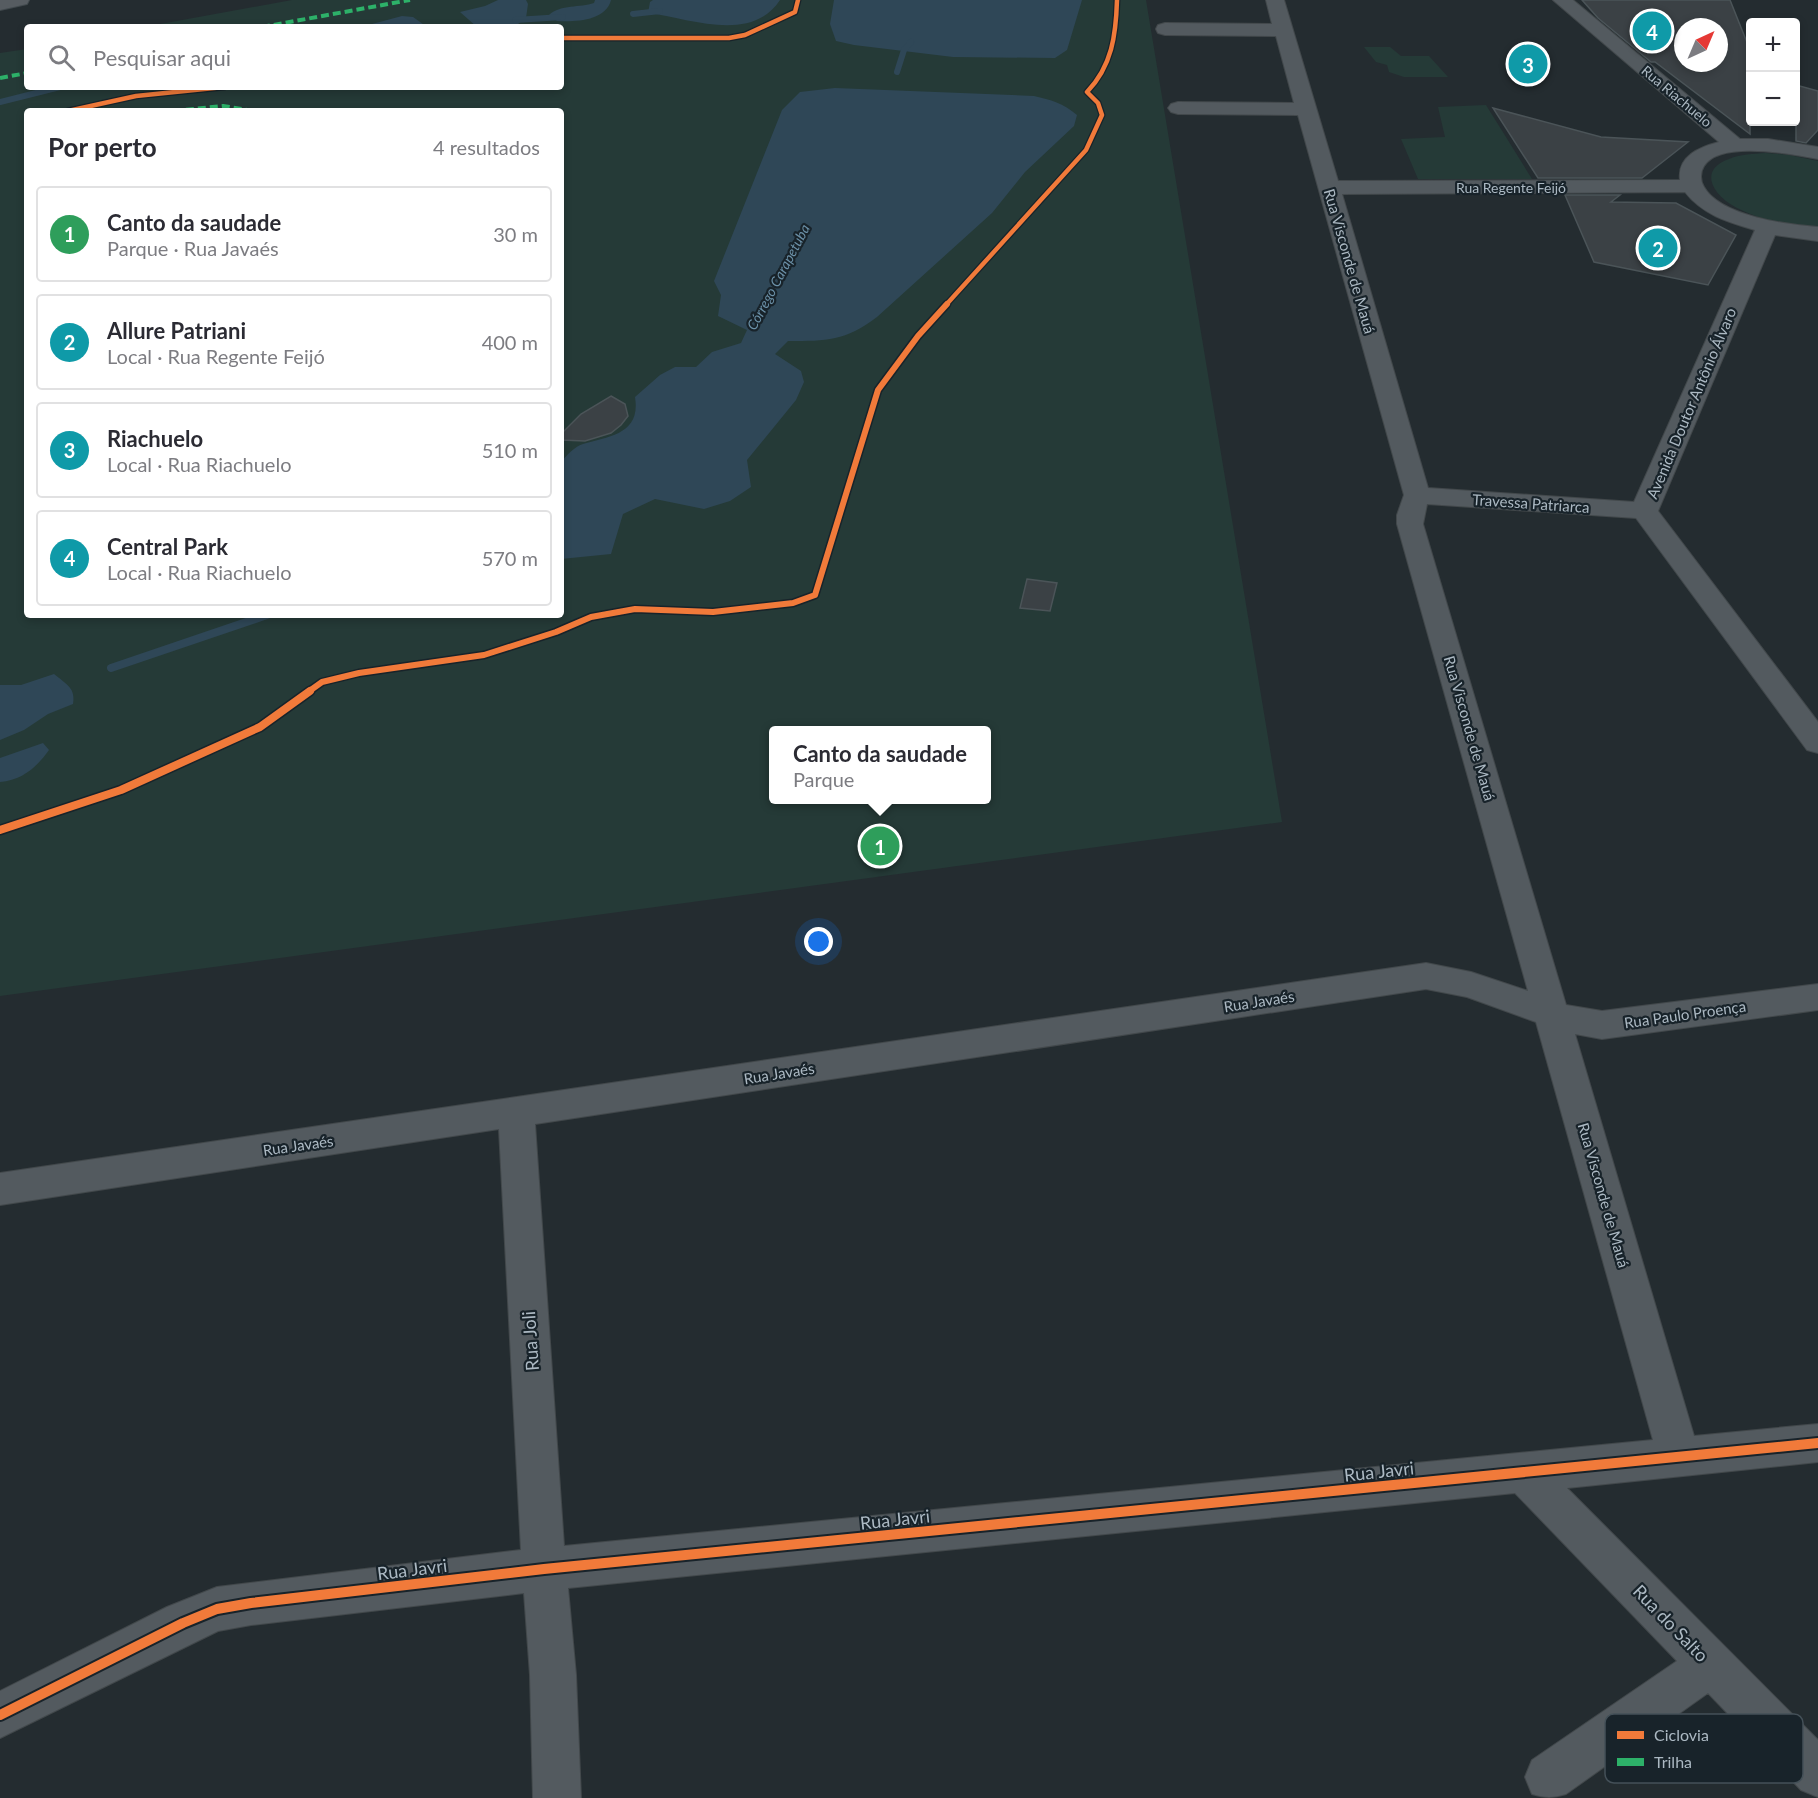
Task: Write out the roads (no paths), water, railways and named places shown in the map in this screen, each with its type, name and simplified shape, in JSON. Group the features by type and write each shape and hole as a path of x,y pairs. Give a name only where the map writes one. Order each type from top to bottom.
{"main road":[{"path":"0,4 20,0"}],"street":[{"name":"Rua Visconde de Mauá","path":"1275,0 1417,495 1410,515 1410,524 1679,1456"},
{"name":"Rua Riachuelo","path":"1562,0 1736,146"},
{"path":"1165,29 1284,30"},
{"path":"1178,108 1306,109"},
{"path":"1817,151 1773,145 1736,146 1718,150 1700,158 1691,169 1692,186 1704,200 1721,211 1767,228 1818,234"},
{"name":"Rua Regente Feijó","path":"1329,188 1692,186"},
{"name":"Avenida Doutor Antônio Álvaro","path":"1767,228 1644,511 1818,743"},
{"name":"Travessa Patriarca","path":"1417,495 1644,511"},
{"name":"Rua Javaés","path":"0,1190 1426,976 1450,978 1553,1014"},
{"name":"Rua Paulo Proença","path":"1553,1014 1579,1023 1602,1025 1818,997"},
{"name":"Rua Joli","path":"516,1112 544,1569 553,1675 557,1798"},
{"name":"Rua Javri","path":"0,1715 183,1623 217,1609 544,1569 1818,1443"},
{"name":"Rua do Salto","path":"1523,1472 1760,1714"},
{"path":"1639,1714 1711,1664"},
{"path":"1549,1777 1605,1738"},
{"name":"Rua do Salto","path":"1803,1758 1818,1773"}],"water":[{"path":"498,0 526,0 528,4 526,18 518,24 474,24 460,12 485,6"},
{"path":"595,0 611,0 603,12 589,19 557,21 549,15 559,9 594,3"},
{"path":"653,0 780,0 768,13 753,21 736,25 718,25 648,13 650,2"},
{"path":"834,0 1082,0 1067,50 1055,58 953,57 836,41 830,24"},
{"path":"402,16 413,17 423,24 372,24"},
{"path":"835,88 1034,96 1057,102 1077,115 1074,126 1025,172 992,213 877,317 855,331 835,338 788,341 775,354 801,371 804,382 796,400 747,460 751,487 730,501 704,509 655,499 623,514 611,554 564,559 564,459 580,445 613,435 628,426 636,409 635,397 660,375 675,367 696,367 712,352 741,343 747,330 718,316 721,295 714,281 782,110 800,92"},
{"path":"54,674 71,690 73,704 48,714 24,730 0,740 0,685 21,685"},
{"path":"43,743 49,750 34,768 15,779 0,782 0,758"}],"waterway":[{"path":"633,14 660,11"},
{"path":"515,20 563,17"},
{"name":"Córrego Carapetuba","path":"897,72 904,50 911,42"},
{"path":"0,102 48,90"},
{"name":"Córrego Carapetuba","path":"111,668 258,618"}],"place":[{"name":"Central Park","path":"1652,31"},
{"name":"Riachuelo","path":"1528,64"},
{"name":"Allure Patriani","path":"1658,248"},
{"name":"Canto da saudade","path":"880,846"}]}
